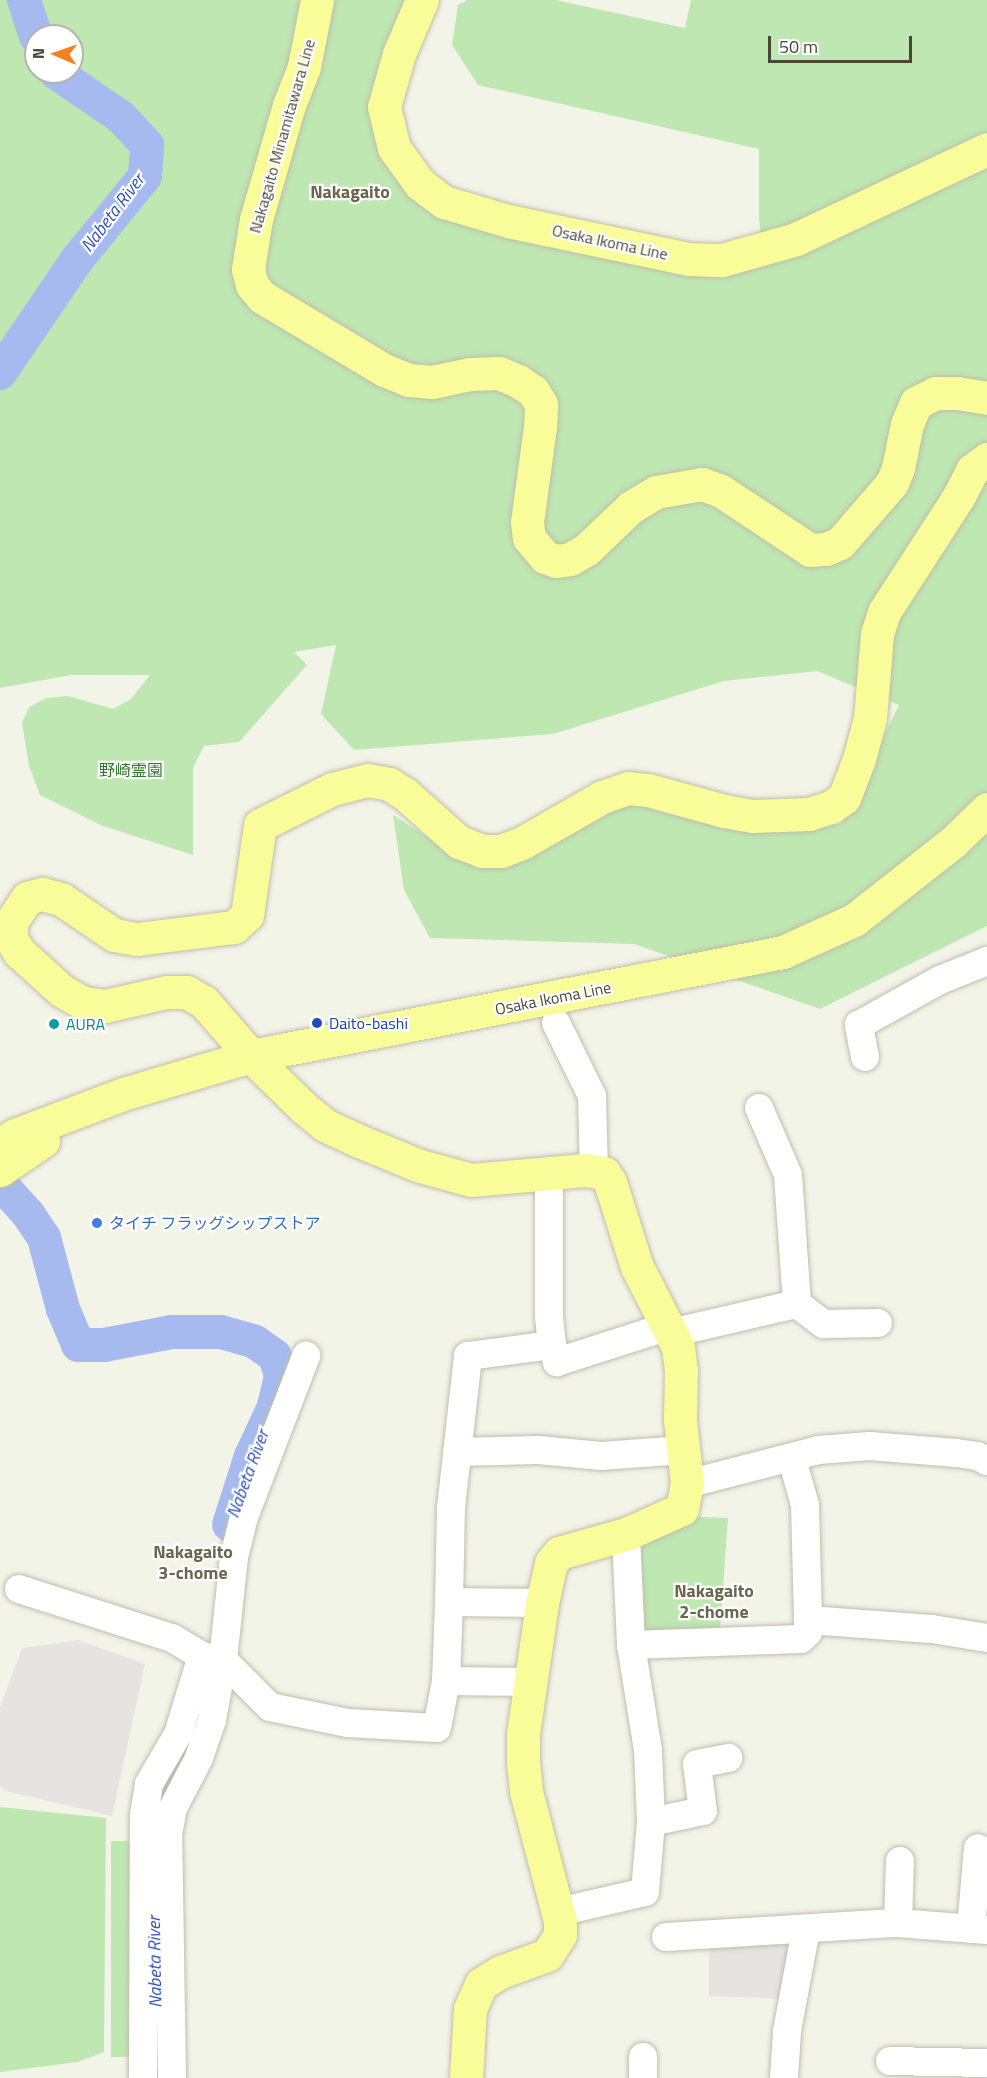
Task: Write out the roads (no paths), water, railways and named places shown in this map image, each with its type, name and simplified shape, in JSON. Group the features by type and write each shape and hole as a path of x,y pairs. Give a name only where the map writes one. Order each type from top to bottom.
{"main road":[{"name":"Nakagaito Minamitawara Line","path":"317,0 304,67 289,105 256,219 248,269 252,285 262,297 384,370 409,381 432,382 470,374 499,373 518,381 533,391 541,404 540,427 527,522 529,538 545,557 556,561 570,559 587,549 631,507 656,492 702,484 721,491 810,550 826,549 840,543 892,483 898,468 907,424 916,404 936,393 957,393 987,398"},
{"name":"Osaka Ikoma Line","path":"422,0 399,54 384,107 393,147 420,184 444,202 508,220 689,259 722,260 796,239 987,149"},
{"path":"466,2078 470,2009 481,1984 500,1972 547,1955 560,1935 558,1912 526,1791 523,1734 542,1603 551,1563 559,1554 626,1534 682,1509 687,1484 680,1420 681,1371 678,1347 637,1267 610,1182 604,1173 594,1171 471,1180 387,1153 325,1125 303,1107 251,1056 204,1002 187,992 166,992 105,1006 83,1004 62,991 19,952 11,938 11,922 18,908 27,898 42,894 60,899 114,934 137,939 234,927 247,915 260,825 332,789 367,780 389,784 405,794 459,842 482,851 501,851 522,843 602,797 628,788 648,790 724,811 753,816 809,814 831,807 844,798 859,759 870,718 877,634 885,612 959,496 972,471 987,459"},
{"name":"Osaka Ikoma Line","path":"0,1170 14,1144 82,1111 166,1079 251,1056 783,952 854,920 938,855 987,809"}],"street":[{"path":"865,1057 859,1025 940,980 987,961"},
{"path":"556,1023 592,1096 594,1171"},
{"path":"759,1108 788,1175 797,1304"},
{"path":"549,1174 552,1345 557,1362 670,1330 797,1304 824,1324 878,1323"},
{"path":"19,1589 172,1638 212,1658 270,1707 347,1723 437,1728 446,1681 451,1508 468,1356 552,1345"},
{"path":"143,2078 144,1815 149,1784 178,1734 212,1658 244,1517 306,1356"},
{"path":"687,1484 792,1459 818,1450 870,1446 956,1453 977,1456 987,1461"},
{"path":"457,1452 538,1450 601,1455 684,1450"},
{"path":"631,1645 801,1639 808,1632 805,1505 792,1459"},
{"path":"558,1912 645,1892 651,1822 648,1750 631,1645 626,1534"},
{"path":"449,1602 542,1603"},
{"path":"808,1620 932,1629 987,1638"},
{"path":"172,2078 168,1834 172,1808 199,1758 212,1720 212,1658"},
{"path":"446,1681 531,1682"},
{"path":"651,1822 703,1810 697,1764 728,1758"},
{"path":"666,1937 898,1923 979,1929 978,1848"},
{"path":"898,1923 900,1861"},
{"path":"784,2078 787,2031 806,1929"},
{"path":"890,2061 987,2063"}],"waterway":[{"name":"Nabeta River","path":"24,0 32,24"},
{"name":"Nabeta River","path":"0,373 76,261 145,176 147,145 121,117 73,84"},
{"name":"Nabeta River","path":"0,1183 28,1214 44,1238 63,1309 78,1345 104,1345 172,1332 221,1332 255,1342 275,1356 281,1376 274,1407 251,1456 229,1525"},
{"name":"Nabeta River","path":"161,1802 196,1728 203,1705"}],"place":[{"name":"Daito-bashi","path":"317,1023"},
{"name":"AURA","path":"54,1024"},
{"name":"タイチ フラッグシップストア","path":"97,1223"}],"district":[{"name":"Nakagaito","path":"350,192"},
{"name":"Nakagaito 3-chome","path":"193,1563"},
{"name":"Nakagaito 2-chome","path":"714,1602"}],"park label":[{"name":"野崎霊園","path":"131,770"}]}
